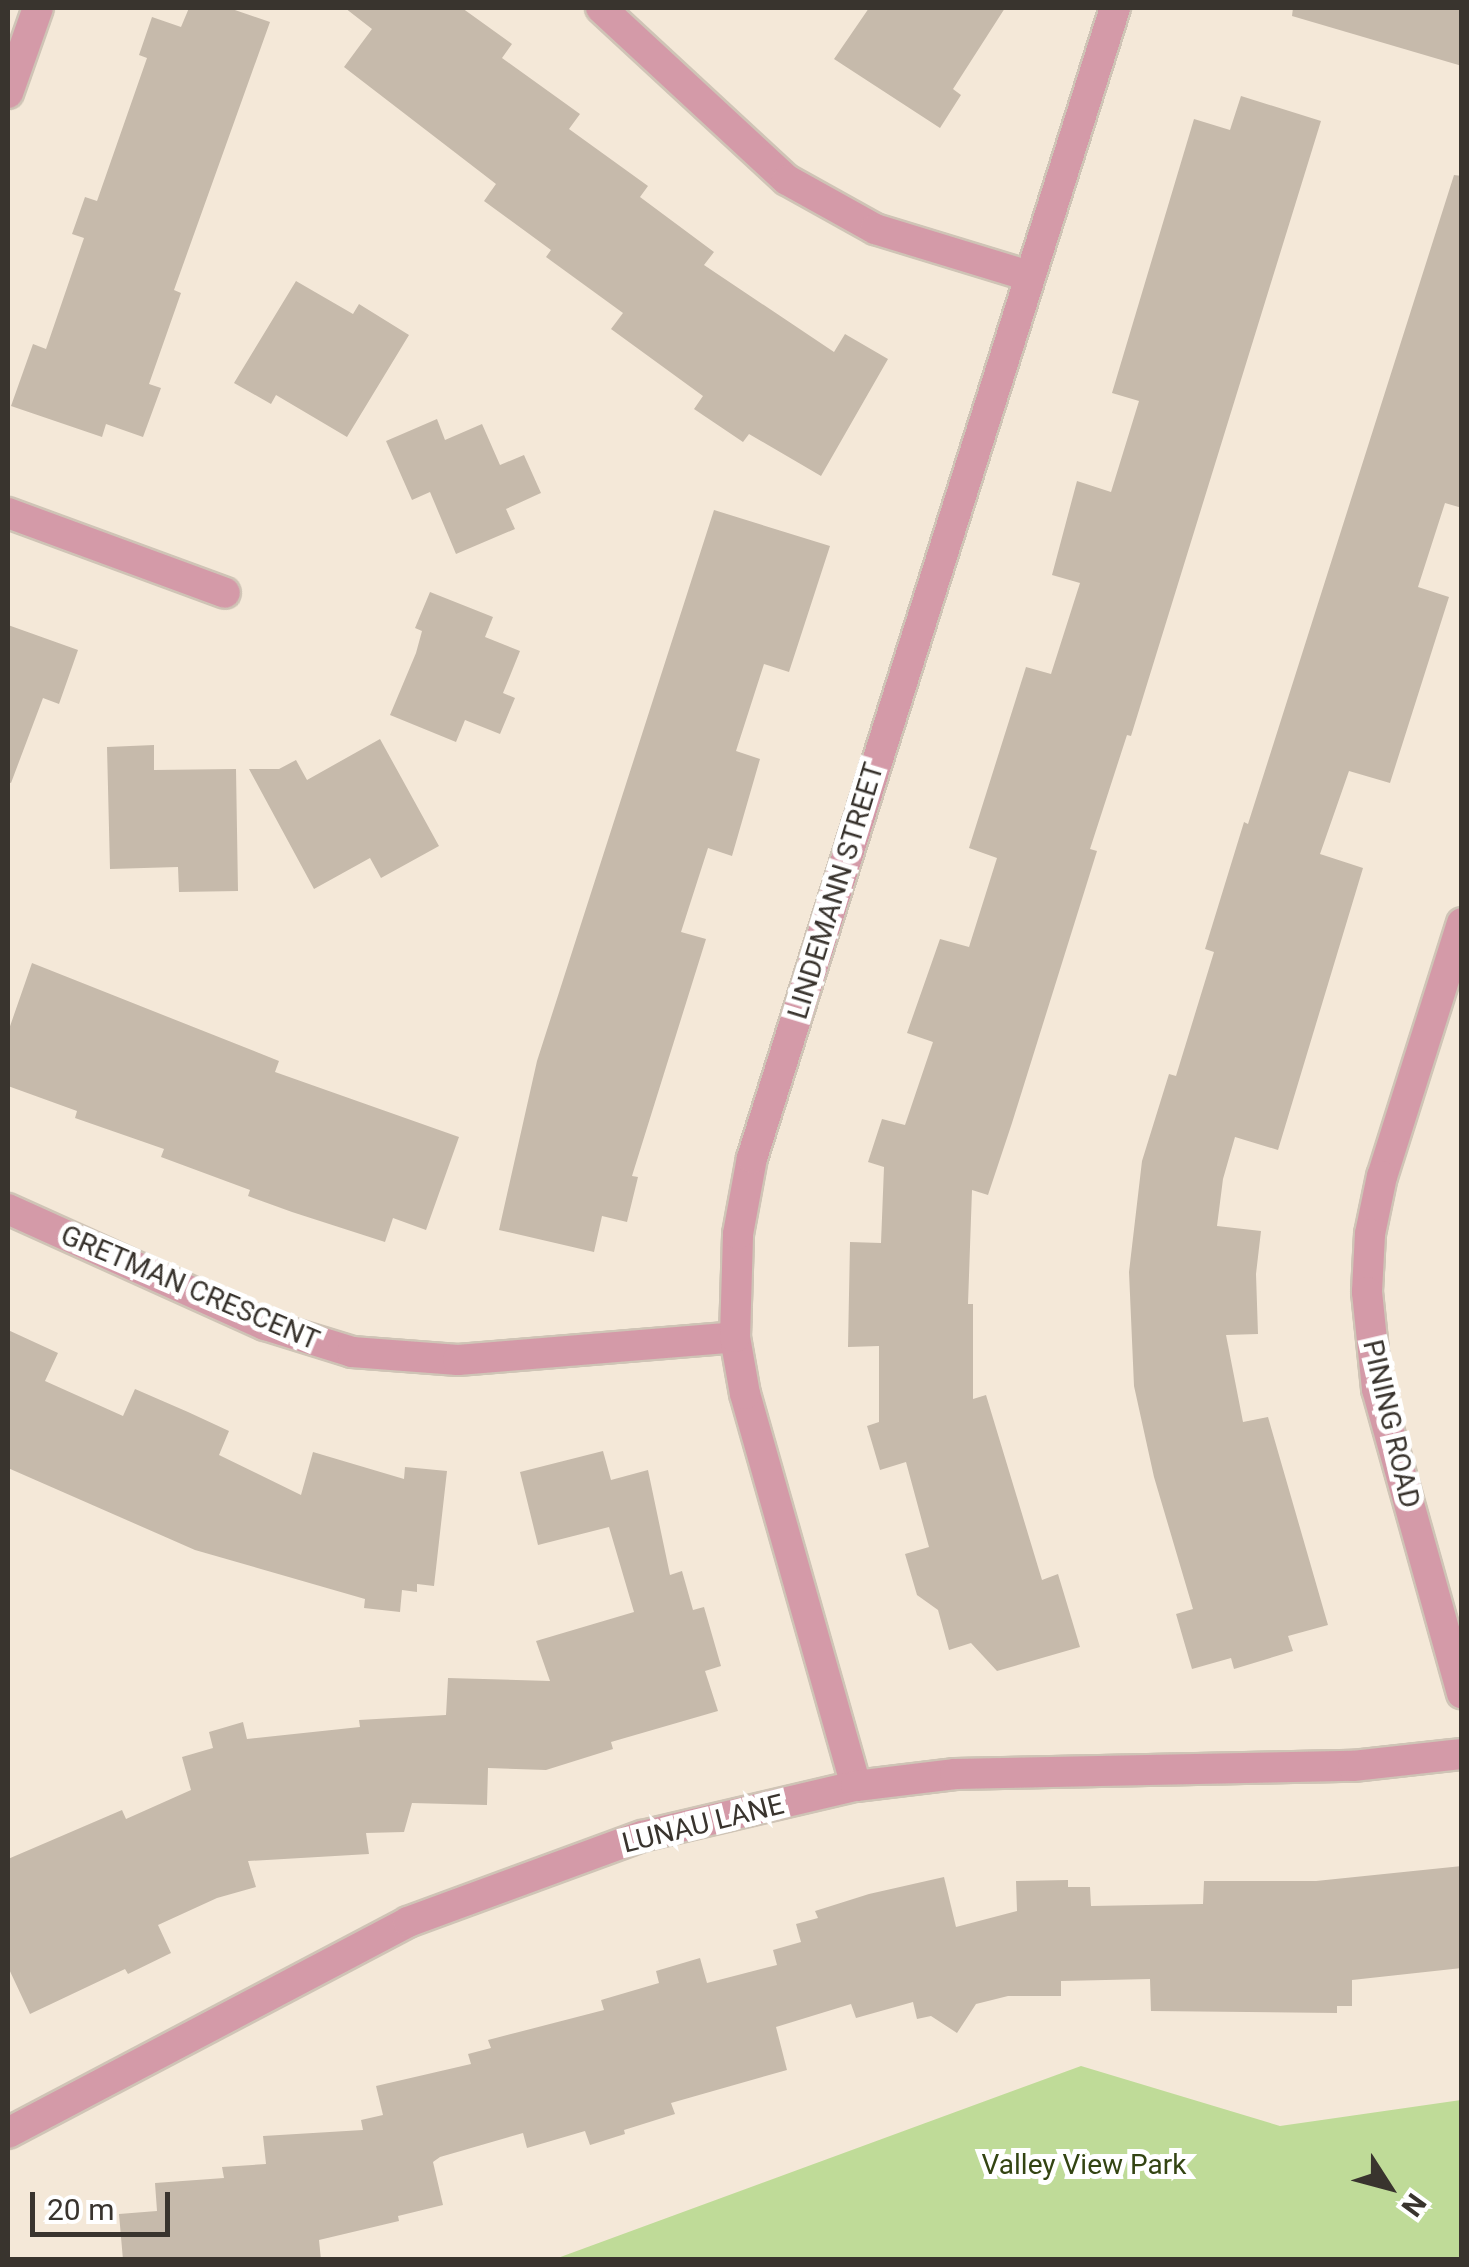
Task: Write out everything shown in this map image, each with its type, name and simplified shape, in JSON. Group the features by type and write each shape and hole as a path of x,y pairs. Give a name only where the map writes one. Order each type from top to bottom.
{"street":[{"path":"8,93 38,8"},
{"path":"601,8 787,180 874,228 1029,276"},
{"name":"LINDEMANN STREET","path":"856,1786 745,1394 735,1337 738,1234 752,1158 1115,8"},
{"path":"8,513 225,593"},
{"name":"PINING ROAD","path":"1462,922 1382,1176 1370,1234 1367,1292 1377,1389 1462,1693"},
{"name":"GRETMAN CRESCENT","path":"8,1209 265,1325 352,1352 458,1360 735,1337"},
{"name":"LUNAU LANE","path":"8,2133 408,1922 642,1836 856,1786 955,1774 1354,1766 1462,1754"}],"green space":[{"name":"Valley View Park","path":"1081,2066 1280,2126 1461,2100 1461,2259 555,2259"}],"building":[{"path":"189,8 229,8 270,22 174,290 181,293 149,384 161,388 143,437 106,424 102,437 11,406 33,344 46,349 84,238 72,234 85,197 97,201 147,58 139,55 152,17 181,27"},
{"path":"345,8 462,8 512,44 502,58 580,114 569,129 648,186 640,197 714,252 704,265 834,352 845,334 888,359 821,476 749,434 743,442 694,409 703,396 611,329 623,313 546,257 551,250 484,201 496,184 344,67 372,29"},
{"path":"869,8 1005,8 953,89 961,95 940,128 834,59"},
{"path":"1293,8 1462,8 1462,66 1292,16"},
{"path":"1241,96 1321,121 1131,736 1127,735 1090,849 1097,851 1012,1123 988,1195 972,1190 968,1304 973,1304 973,1399 986,1395 1042,1580 1058,1574 1080,1647 997,1671 971,1643 949,1650 938,1610 917,1595 905,1554 929,1547 906,1462 880,1470 867,1426 879,1422 879,1346 848,1347 850,1242 881,1243 884,1167 868,1162 882,1119 905,1125 933,1042 907,1033 940,939 969,947 997,858 969,848 1026,667 1051,674 1080,583 1052,575 1077,481 1111,492 1139,401 1112,393 1194,119 1230,130"},
{"path":"1454,175 1462,176 1462,508 1445,503 1418,587 1449,597 1390,783 1349,771 1320,854 1363,868 1278,1150 1235,1137 1223,1179 1217,1226 1261,1231 1256,1274 1258,1334 1226,1335 1243,1422 1268,1417 1328,1625 1288,1636 1293,1651 1234,1669 1231,1658 1192,1669 1176,1614 1193,1609 1154,1477 1134,1386 1129,1272 1142,1161 1169,1074 1176,1076 1214,952 1205,949 1244,822 1248,824"},
{"path":"296,281 353,314 359,304 409,335 347,437 276,395 271,404 234,383"},
{"path":"437,419 445,440 482,424 500,465 524,455 541,493 506,509 515,529 456,554 430,492 412,500 386,441"},
{"path":"714,510 830,546 789,672 764,664 736,751 760,759 732,856 708,848 681,932 706,939 632,1176 638,1177 627,1222 602,1216 594,1252 499,1230 537,1061"},
{"path":"430,592 493,617 485,637 520,651 503,693 515,698 500,734 465,720 456,742 390,715 416,653 422,631 415,628"},
{"path":"8,625 78,650 59,704 43,698 11,783 8,782"},
{"path":"380,739 439,846 381,878 370,858 314,889 249,769 279,769 296,760 307,780"},
{"path":"154,745 154,770 236,769 238,891 179,892 178,867 110,869 107,747"},
{"path":"32,963 279,1061 275,1072 459,1137 426,1230 393,1218 385,1242 292,1212 248,1196 250,1190 161,1157 164,1149 75,1118 77,1111 8,1086 8,1032"},
{"path":"8,1330 58,1353 45,1381 123,1416 135,1389 188,1412 229,1431 219,1455 301,1495 313,1452 404,1479 405,1467 447,1471 434,1586 417,1584 417,1592 402,1590 400,1612 364,1608 365,1599 195,1550 8,1468"},
{"path":"603,1451 611,1480 648,1470 670,1575 682,1571 693,1610 704,1607 721,1666 705,1671 718,1711 611,1742 613,1749 546,1770 488,1768 487,1805 412,1803 404,1832 366,1833 369,1854 248,1861 256,1887 217,1898 158,1925 171,1953 128,1974 125,1969 30,2014 8,1967 8,1859 122,1810 126,1819 191,1790 182,1757 213,1748 209,1732 243,1722 247,1739 360,1727 359,1720 446,1715 448,1678 550,1681 536,1641 634,1612 609,1527 538,1545 520,1472"},
{"path":"1462,1866 1462,1968 1352,1980 1352,2006 1337,2006 1337,2013 1151,2011 1150,1979 1061,1981 1061,1996 1008,1996 976,2004 957,2033 931,2016 917,2019 913,2002 856,2018 851,2004 776,2027 787,2070 671,2103 675,2114 624,2130 625,2134 590,2145 585,2131 527,2148 523,2133 440,2157 433,2162 443,2205 398,2216 399,2221 319,2240 321,2260 123,2260 119,2214 157,2211 155,2183 224,2178 222,2167 266,2164 263,2136 363,2130 361,2120 383,2115 376,2086 471,2064 468,2054 491,2048 488,2040 604,2010 601,2000 659,1983 656,1971 700,1958 707,1983 777,1965 773,1950 801,1942 796,1924 818,1918 815,1911 869,1894 944,1877 956,1927 1017,1911 1016,1881 1068,1880 1068,1887 1090,1887 1091,1906 1203,1904 1204,1881 1316,1881"}]}
